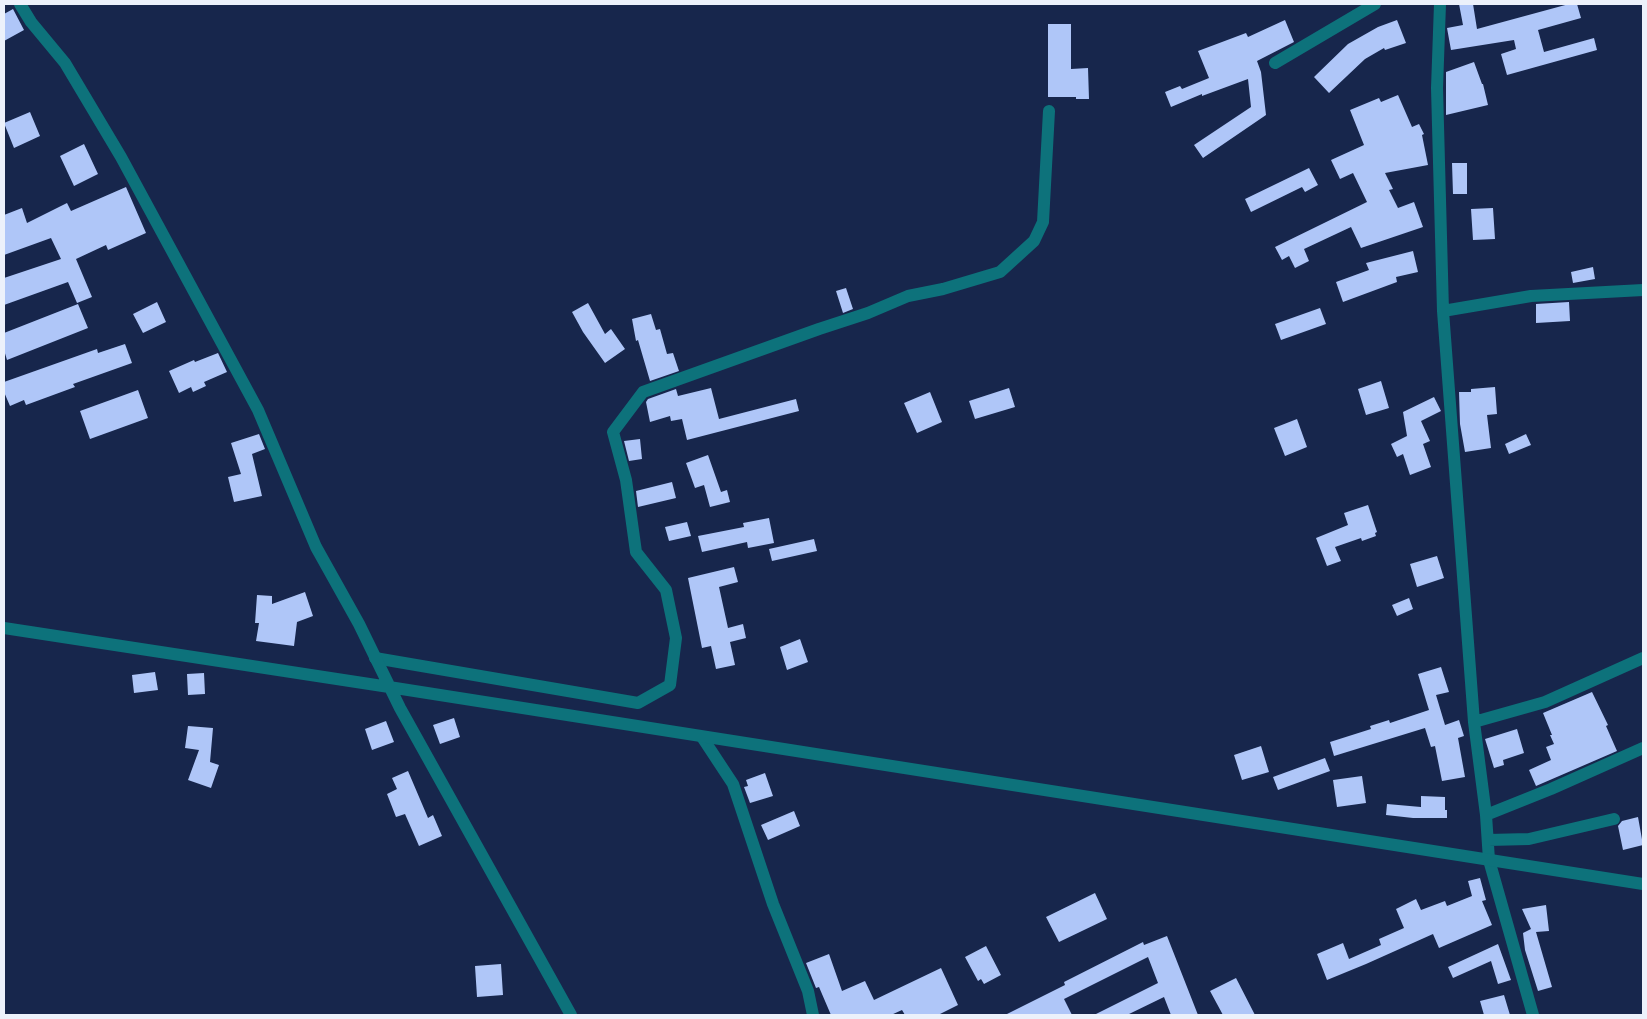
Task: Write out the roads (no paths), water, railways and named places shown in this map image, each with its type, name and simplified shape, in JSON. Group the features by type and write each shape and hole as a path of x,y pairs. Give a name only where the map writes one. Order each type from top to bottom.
{"street":[{"path":"20,4 31,22 65,63 120,157 258,410 316,547 359,624 389,687 571,1015"},
{"path":"1276,63 1375,4"},
{"path":"1440,4 1437,88 1443,311 1474,722 1490,860 1533,1015"},
{"path":"376,658 638,703 670,685 676,638 666,590 636,552 626,480 613,432 643,392 868,313 908,296 943,290 1000,272 1034,241 1043,222 1049,111"},
{"path":"1443,311 1531,296 1643,290"},
{"path":"4,628 1643,884"},
{"path":"1474,722 1545,702 1643,658"},
{"path":"702,737 733,784 773,904 808,991 813,1015"},
{"path":"1486,815 1551,789 1643,748"},
{"path":"1488,840 1529,839 1614,819"}]}
